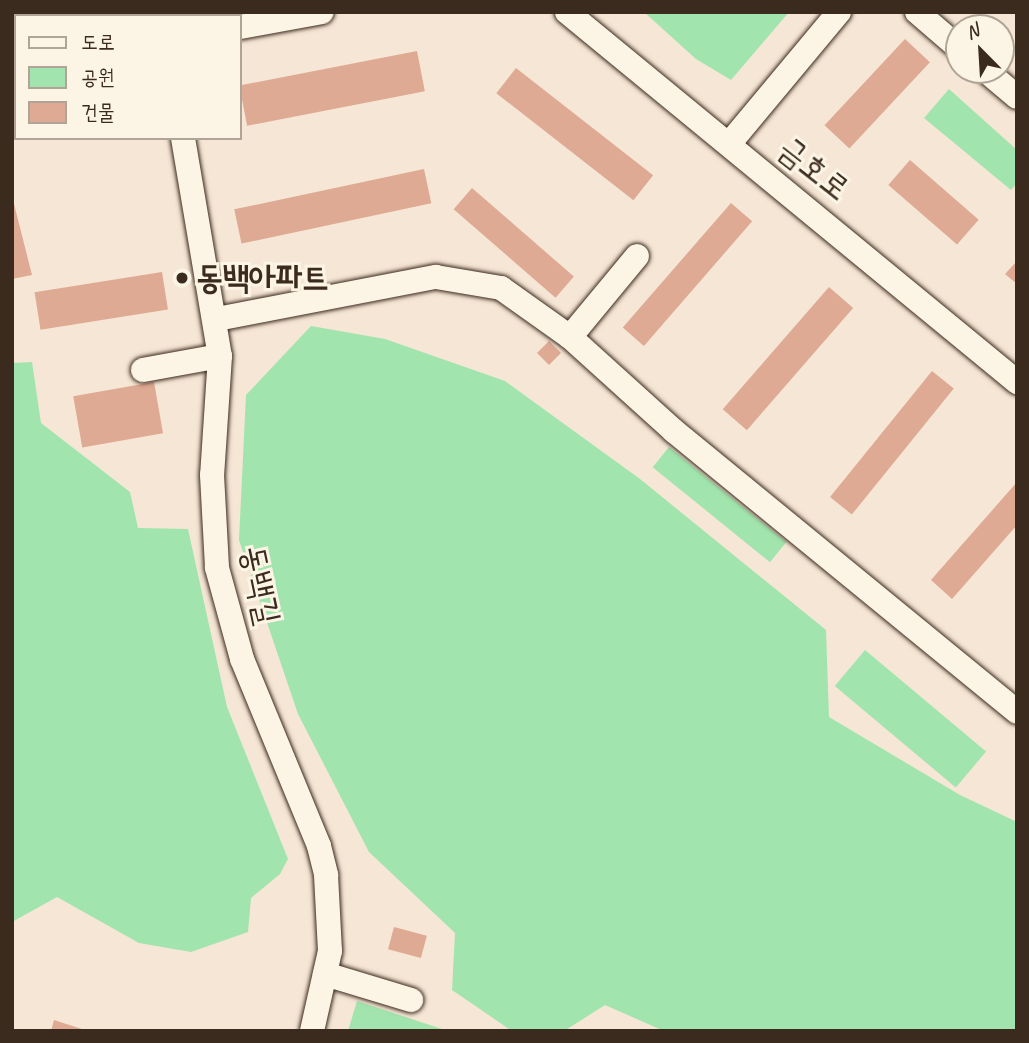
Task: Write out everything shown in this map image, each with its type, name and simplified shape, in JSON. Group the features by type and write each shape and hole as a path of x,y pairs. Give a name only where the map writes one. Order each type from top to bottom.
{"street":[{"path":"242,27 293,15 322,12"},
{"name":"금호로","path":"567,12 1017,382"},
{"path":"729,144 839,12"},
{"path":"917,12 945,36"},
{"path":"1002,84 1017,97"},
{"name":"동백길","path":"183,140 217,319 220,356 212,475 217,568 242,659 319,846 331,914 325,974 312,1031"},
{"path":"569,337 637,256"},
{"path":"217,319 436,277 501,288 569,337 674,431 1017,712"},
{"path":"143,370 220,356"},
{"path":"325,974 411,1000"}],"green space":[{"path":"644,12 789,12 731,80 696,59"},
{"path":"949,89 1017,150 1017,183 1011,190 924,118"},
{"path":"311,326 385,339 505,381 640,479 826,630 829,717 960,795 1017,822 1017,1031 664,1031 605,1005 564,1031 512,1031 452,990 455,933 369,852 298,714 239,540 246,395"},
{"path":"32,362 41,423 130,492 138,528 188,529 227,707 288,859 280,874 251,898 248,932 191,952 139,943 57,897 12,922 12,363"},
{"path":"669,447 786,542 770,562 653,467"},
{"path":"865,650 986,752 956,788 835,686"},
{"path":"357,1001 448,1031 348,1031"}],"building":[{"path":"12,12 70,12 14,14 12,24"},
{"path":"905,39 930,62 849,148 825,125"},
{"path":"417,51 425,91 247,126 242,99 242,85"},
{"path":"516,68 653,175 633,200 496,93"},
{"path":"14,94 14,131 12,131"},
{"path":"910,160 979,220 957,245 888,185"},
{"path":"424,169 431,203 242,244 234,209"},
{"path":"472,188 574,277 556,298 454,209"},
{"path":"12,196 32,275 12,279"},
{"path":"731,203 752,221 644,346 623,328"},
{"path":"1017,261 1017,284 1005,274"},
{"path":"162,272 168,310 41,330 35,292"},
{"path":"829,287 853,308 747,430 723,409"},
{"path":"549,341 561,353 549,365 537,353"},
{"path":"932,371 954,389 852,515 830,497"},
{"path":"154,382 163,433 82,447 73,396"},
{"path":"1017,482 1017,525 952,599 931,580"},
{"path":"394,927 427,936 421,958 388,949"},
{"path":"54,1020 85,1030 85,1031 51,1031"}],"place":[{"name":"동백아파트","path":"182,278"}]}
